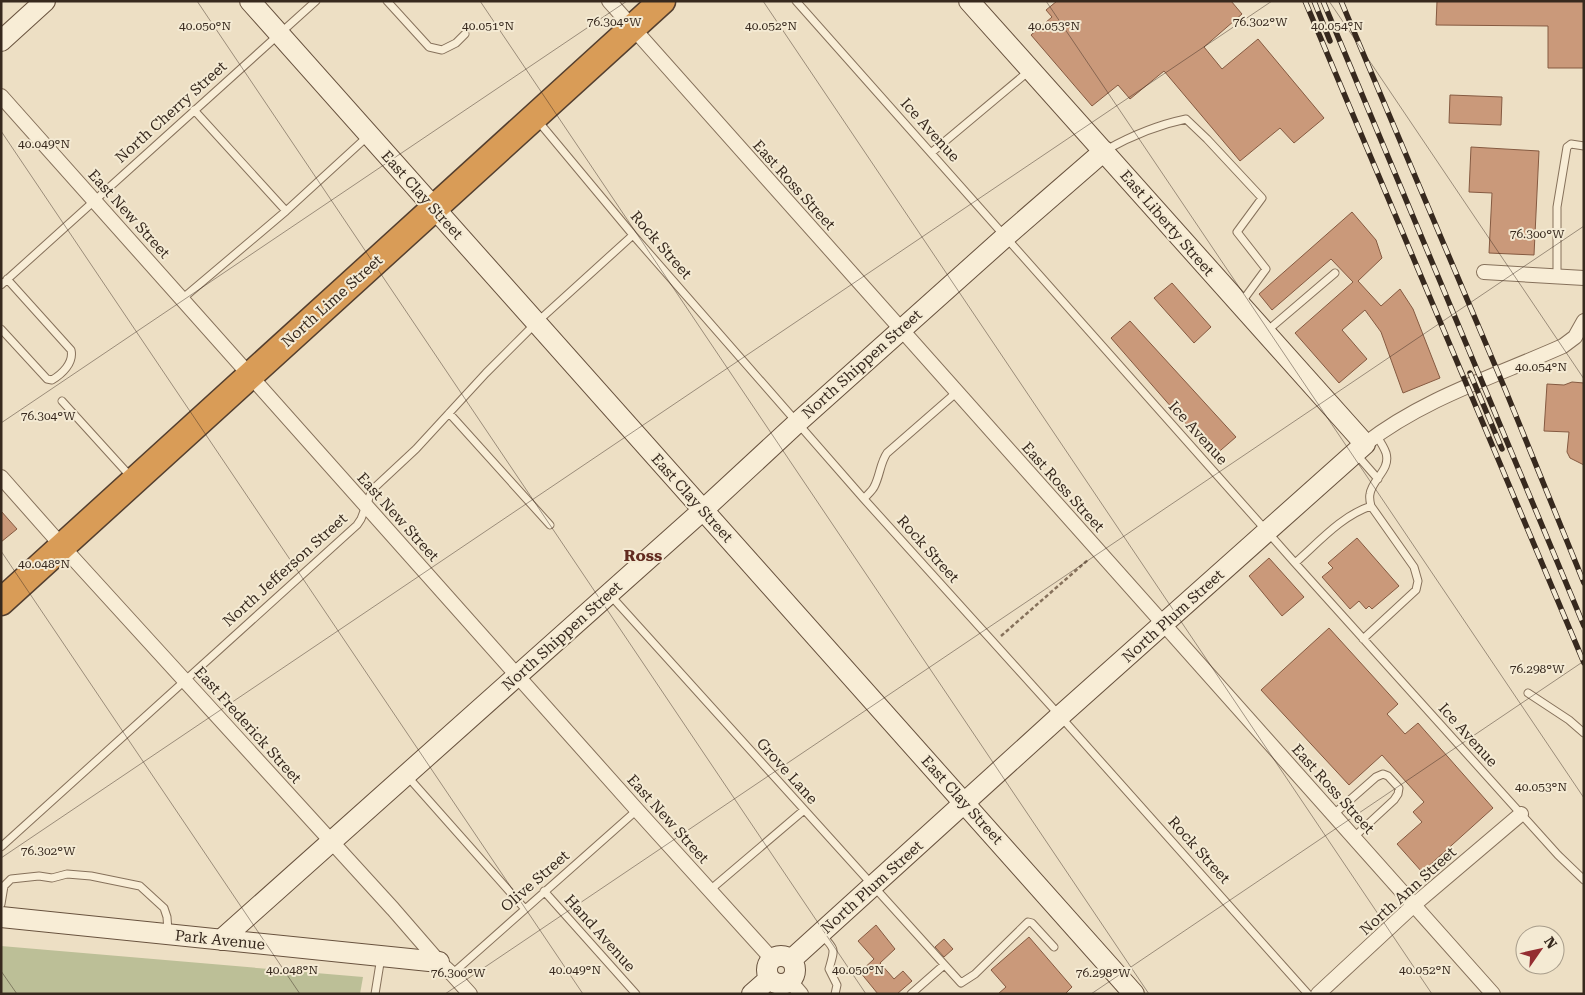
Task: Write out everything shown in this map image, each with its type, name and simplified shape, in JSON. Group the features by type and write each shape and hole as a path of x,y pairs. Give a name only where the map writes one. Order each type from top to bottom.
{"highway":[{"name":"North Lime Street","path":"1,602 662,1"}],"street":[{"path":"1,41 45,1"},
{"name":"East Clay Street","path":"250,1 1134,994"},
{"name":"East Ross Street","path":"609,1 1494,994"},
{"name":"East Liberty Street","path":"969,1 1365,444"},
{"name":"East New Street","path":"1,96 710,890 782,959"},
{"name":"North Shippen Street","path":"221,940 703,510 1004,237 1104,152"},
{"path":"1484,272 1584,278"},
{"name":"North Plum Street","path":"782,959 820,934 1060,716 1365,444 1408,414 1438,399 1563,346 1575,337 1584,321"},
{"name":"East Frederick Street","path":"1,477 470,994"},
{"name":"North Ann Street","path":"1318,994 1414,904 1521,814"},
{"name":"Park Avenue","path":"1,917 381,957 446,968"},
{"path":"782,959 795,969 793,978 796,987 777,984 769,979 767,975 767,966 782,959"},
{"path":"752,994 769,979"}],"lane":[{"name":"North Cherry Street","path":"1,285 316,1"},
{"path":"387,1 429,47 442,50 456,43 465,34"},
{"name":"Ice Avenue","path":"796,1 1363,639 1521,814 1584,880"},
{"path":"931,152 1031,70"},
{"path":"194,110 286,211"},
{"name":"Rock Street","path":"534,117 633,234 864,499 1308,994"},
{"path":"1104,152 1123,140 1165,124 1186,119 1262,198 1237,232 1266,269 1240,305"},
{"path":"182,299 286,211 369,135"},
{"path":"1557,276 1557,207 1567,147 1571,144 1584,146"},
{"name":"North Jefferson Street","path":"1,847 357,525 372,490 416,449 536,323 633,234"},
{"path":"1264,333 1335,273"},
{"path":"1,330 47,379 52,380 59,376 71,360 70,350 7,279"},
{"path":"864,499 873,489 879,477 887,453 957,392"},
{"path":"62,401 134,481"},
{"path":"449,413 550,525"},
{"path":"1365,444 1378,479"},
{"path":"1363,639 1416,590 1418,581 1418,575 1414,567 1371,506 1370,494 1385,469 1387,458 1386,452 1365,444"},
{"path":"1296,563 1345,519 1358,510 1371,506"},
{"name":"Grove Lane","path":"609,594 961,983 975,974 1028,922 1032,923 1054,947"},
{"path":"1528,693 1569,720 1584,734"},
{"path":"1334,814 1376,777 1383,774 1388,776 1399,788 1394,800 1354,837"},
{"path":"406,775 525,908"},
{"name":"Olive Street","path":"446,968 525,908 638,810"},
{"path":"710,890 804,810"},
{"path":"1,904 4,886 11,879 39,876 52,878 67,874 91,876 140,886 164,908 168,917 168,935"},
{"name":"Hand Avenue","path":"544,891 636,994"},
{"path":"820,934 833,947 834,951 829,969 837,985 835,994"},
{"path":"374,994 381,957"},
{"path":"911,994 945,966"}],"path":[{"path":"994,642 1098,551"}],"green space":[{"path":"1,946 363,977 360,994 1,994"}],"building":[{"path":"1057,1 1231,1 1242,14 1204,47 1222,69 1258,39 1324,118 1294,143 1280,128 1240,161 1164,71 1130,99 1118,85 1092,106 1031,35 1052,17 1046,10"},
{"path":"1437,1 1584,1 1584,68 1548,68 1548,26 1436,25"},
{"path":"1450,95 1502,97 1501,125 1449,123"},
{"path":"1471,147 1539,151 1534,255 1489,253 1492,193 1469,192"},
{"path":"1352,212 1376,240 1382,258 1358,281 1381,306 1400,289 1413,309 1440,378 1403,393 1381,332 1365,310 1342,330 1367,359 1339,383 1295,333 1353,282 1331,259 1272,310 1259,294"},
{"path":"1172,283 1211,327 1194,343 1154,298"},
{"path":"1130,321 1236,437 1214,456 1111,338"},
{"path":"1572,382 1584,383 1584,465 1570,458 1567,452 1569,432 1544,431 1547,384 1564,385"},
{"path":"1,511 17,529 1,542"},
{"path":"1357,538 1399,586 1372,609 1369,606 1366,609 1359,601 1350,609 1322,577 1333,568 1328,563"},
{"path":"1269,558 1304,597 1282,616 1249,576"},
{"path":"1329,628 1398,704 1387,714 1405,734 1418,723 1493,808 1422,872 1397,844 1422,822 1413,812 1424,802 1382,755 1349,785 1261,690"},
{"path":"876,925 895,949 880,963 894,979 903,971 912,981 897,994 878,994 860,972 874,959 858,941"},
{"path":"1029,937 1072,987 1065,994 998,994 1006,987 991,970"},
{"path":"944,939 953,949 944,957 935,947"}],"railway":[{"path":"1305,1 1584,663"},
{"path":"1314,1 1330,41"},
{"path":"1323,1 1584,626"},
{"path":"1341,1 1505,389 1584,583"},
{"path":"1470,373 1502,449"}],"district":[{"name":"Ross","path":"643,555"}]}
